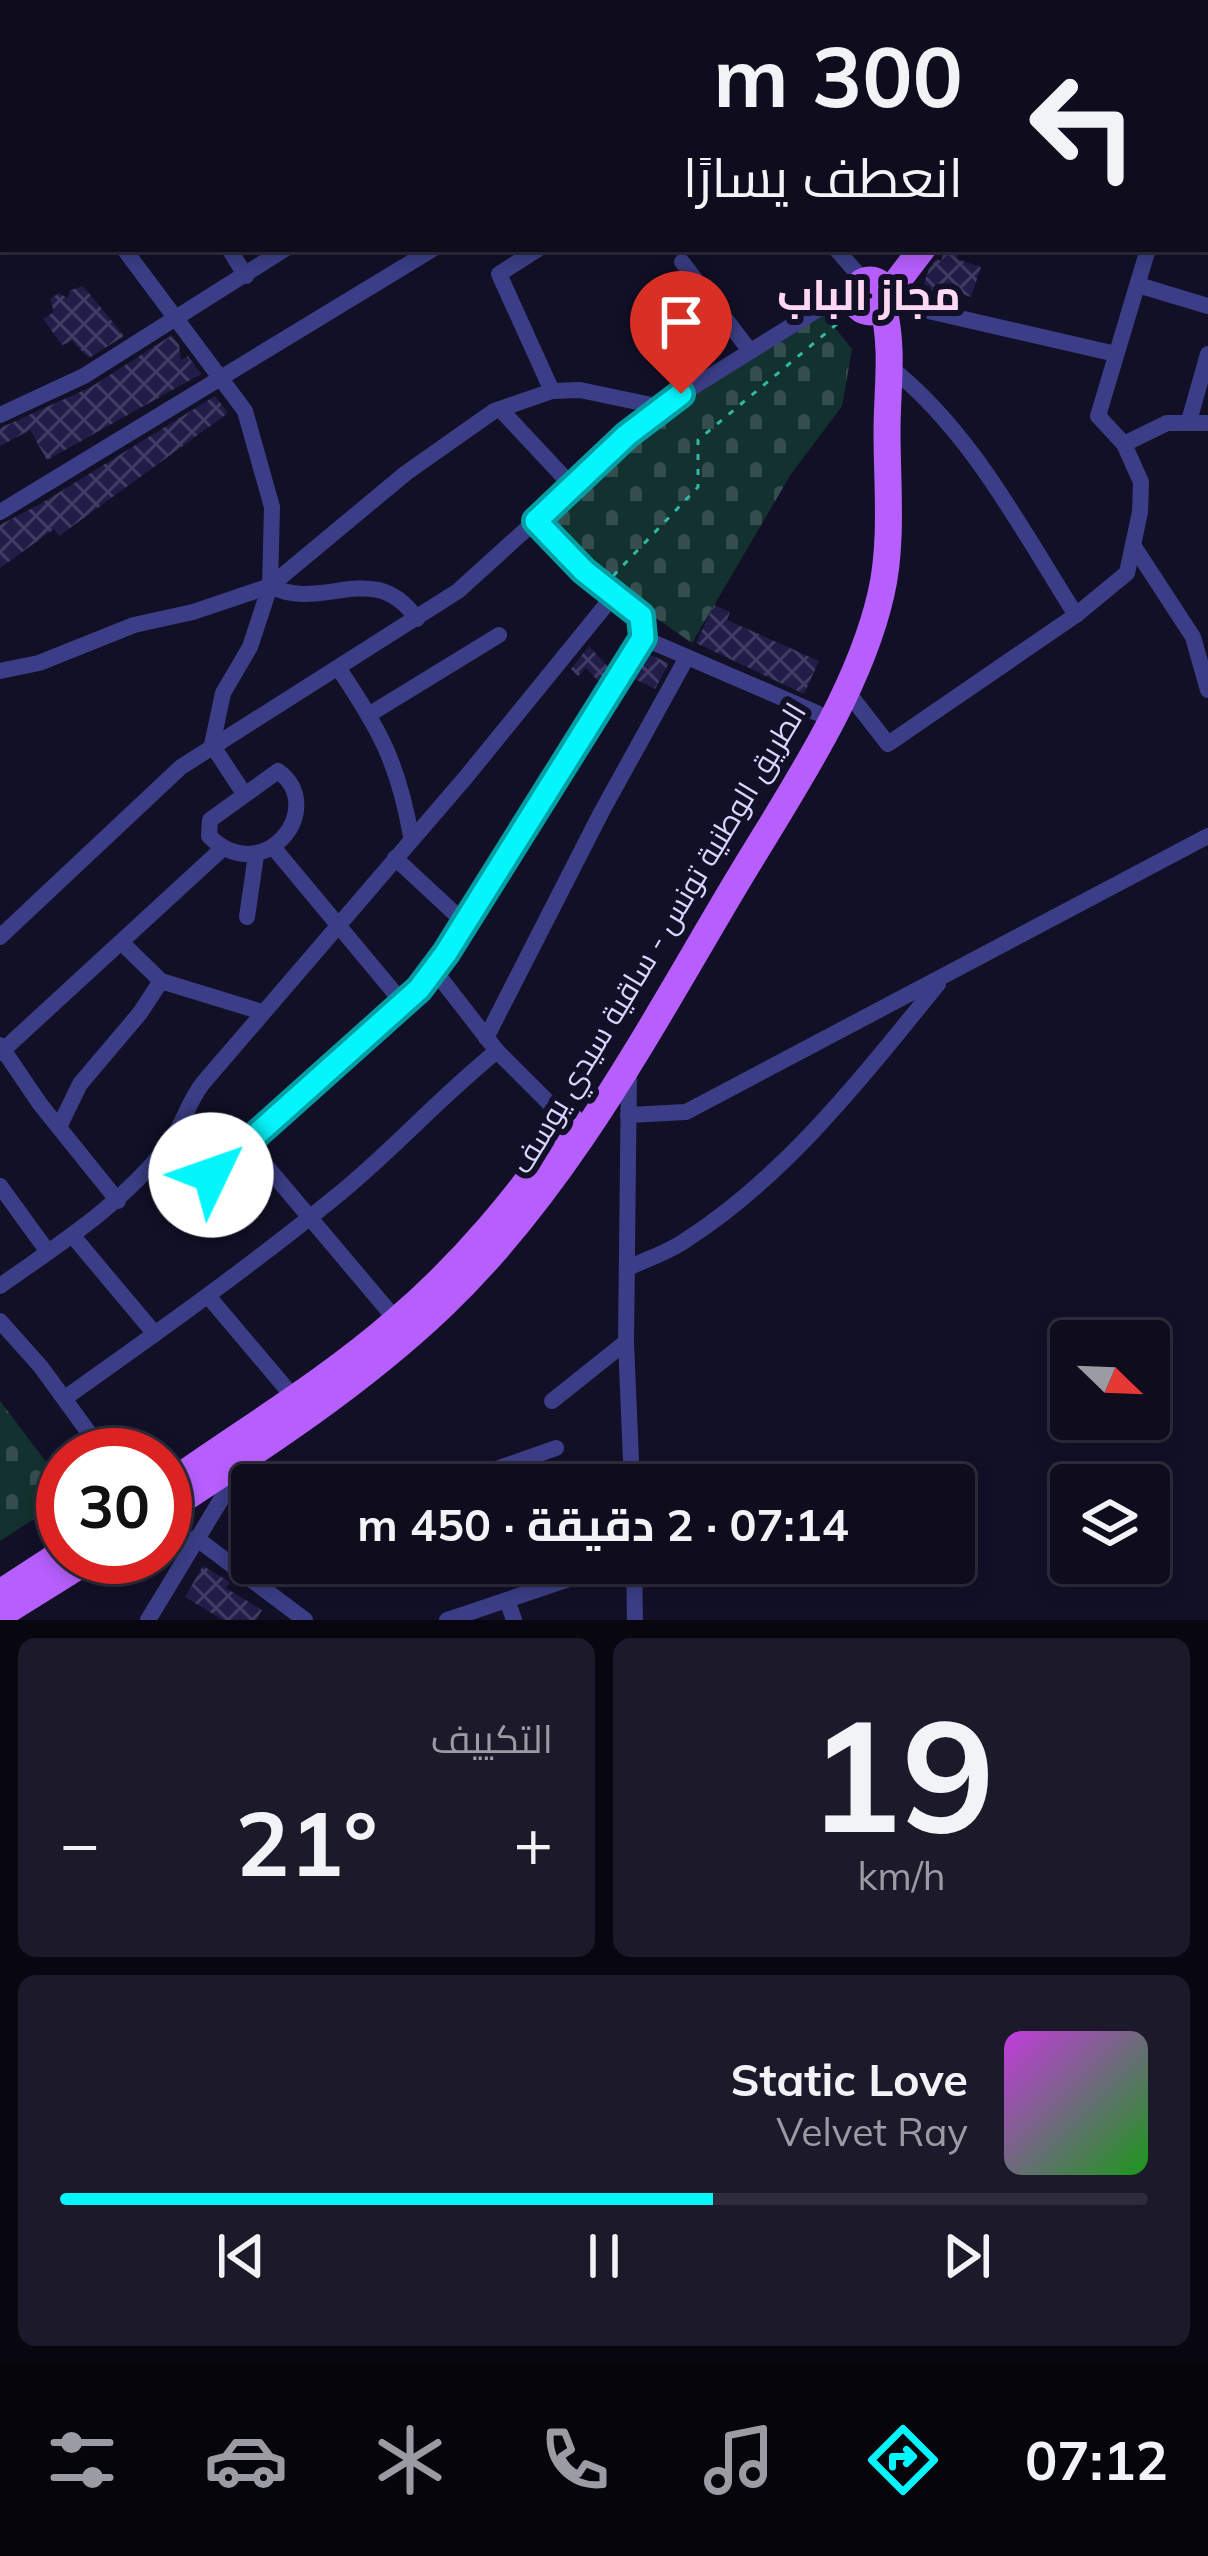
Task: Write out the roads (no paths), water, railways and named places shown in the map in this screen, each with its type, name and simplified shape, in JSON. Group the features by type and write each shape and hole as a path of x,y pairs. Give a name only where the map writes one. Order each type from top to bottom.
{"main road":[{"path":"868,298 900,252"},
{"path":"868,298 919,252"},
{"name":"الطريق الوطنية تونس - ساقية سيدي يوسف","path":"192,1493 377,1362 457,1291 533,1206 629,1062 761,842 846,690 881,594 892,351 868,298"},
{"name":"الطريق الوطنية تونس - ساقية سيدي يوسف","path":"192,1468 295,1399 397,1321 501,1217 570,1124 817,712 846,651 868,577 875,362 868,298"},
{"path":"0,1593 36,1570"},
{"path":"0,1615 49,1584"}],"street":[{"path":"126,252 245,411 272,507 270,586 250,647 223,693 212,745 244,792"},
{"path":"231,252 246,276"},
{"path":"0,415 84,376 282,252"},
{"path":"0,512 428,252"},
{"path":"533,252 499,274 552,391"},
{"path":"838,252 868,298"},
{"path":"846,690 888,744 1076,615 1127,572 1141,482 1124,444 1098,416 1147,252"},
{"path":"682,262 750,351"},
{"path":"1138,285 1208,306"},
{"path":"0,937 181,767 458,591 661,407 840,292 1116,354"},
{"path":"1189,421 1208,354"},
{"path":"890,367 917,389 989,476 1076,615"},
{"path":"3,674 134,625 270,586 406,473 500,409 552,391 624,397 661,407"},
{"path":"500,409 573,487"},
{"path":"1124,444 1167,423 1208,423"},
{"path":"176,1207 404,1003 434,970 643,638 641,616 614,586 584,571 536,521"},
{"path":"1133,545 1193,637 1208,690"},
{"path":"270,586 290,596 385,588 404,599 417,619"},
{"path":"0,1286 118,1201 170,1143 188,1102 466,777 614,586"},
{"path":"370,714 499,635"},
{"path":"643,638 817,712"},
{"path":"65,1398 307,1218 491,1045 602,811 686,659"},
{"path":"339,669 370,714 396,765 411,836"},
{"path":"247,917 264,851 290,826 296,811 293,788 278,771 217,812 207,826 208,836 232,854 264,851"},
{"path":"628,1115 686,1112 1208,836"},
{"path":"118,1201 2,1049 222,849"},
{"path":"264,851 339,927 404,1003"},
{"path":"395,858 465,923"},
{"path":"122,943 161,980 262,1012"},
{"path":"434,970 491,1045 570,1124"},
{"path":"628,1268 685,1241 768,1175 845,1099 943,978"},
{"path":"59,1127 80,1084 161,980"},
{"path":"629,1062 626,1342 631,1464"},
{"path":"247,1143 397,1321"},
{"path":"0,1186 48,1252"},
{"path":"72,1235 155,1334"},
{"path":"208,1296 295,1399"},
{"path":"0,1321 86,1428"},
{"path":"552,1401 626,1342"},
{"path":"511,1464 556,1448"},
{"path":"148,1620 245,1459"},
{"path":"196,1538 231,1562"},
{"path":"259,1584 305,1620"},
{"path":"447,1620 555,1584"},
{"path":"634,1584 634,1620"},
{"path":"507,1600 514,1620"}],"district":[{"name":"مجاز الباب","path":"869,294"}]}
